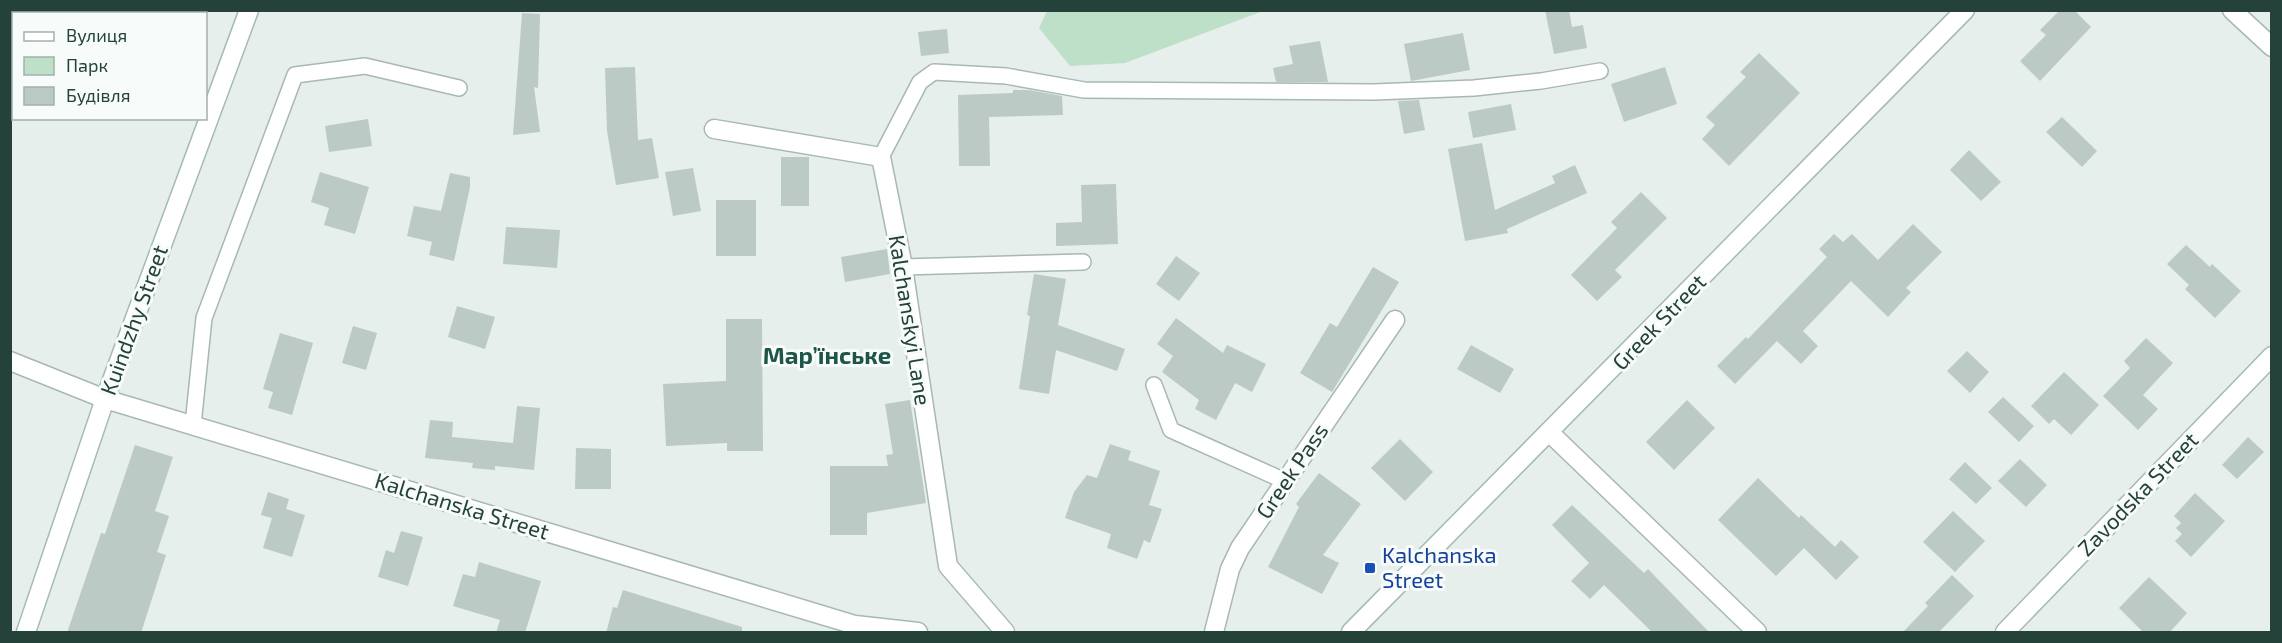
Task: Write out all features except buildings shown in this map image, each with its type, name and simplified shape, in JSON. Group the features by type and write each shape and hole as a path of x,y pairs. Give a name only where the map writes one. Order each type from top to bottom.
{"street":[{"name":"Kuindzhy Street","path":"26,633 105,399 249,10"},
{"name":"Greek Street","path":"1351,633 1965,10"},
{"path":"2232,10 2271,47"},
{"path":"714,129 881,157"},
{"name":"Kalchanskyi Lane","path":"881,157 903,267 948,566 1005,633"},
{"name":"Greek Pass","path":"1214,633 1230,569 1240,548 1395,320"},
{"name":"Zavodska Street","path":"2006,633 2271,356"},
{"name":"Kalchanska Street","path":"10,361 105,399 855,625 918,633"},
{"path":"1550,433 1757,633"}],"lane":[{"path":"193,425 204,318 295,75 366,66 459,88"},
{"path":"881,157 920,82 934,72 1006,76 1084,90 1374,93 1474,88 1541,81 1600,71"},
{"path":"903,267 1083,262"},
{"path":"1154,385 1171,430 1285,481"}],"green space":[{"path":"1047,10 1263,11 1125,63 1070,66 1039,28"}],"place":[{"name":"Kalchanska Street","path":"1370,568"}],"district":[{"name":"Мар’їнське","path":"827,356"}]}
